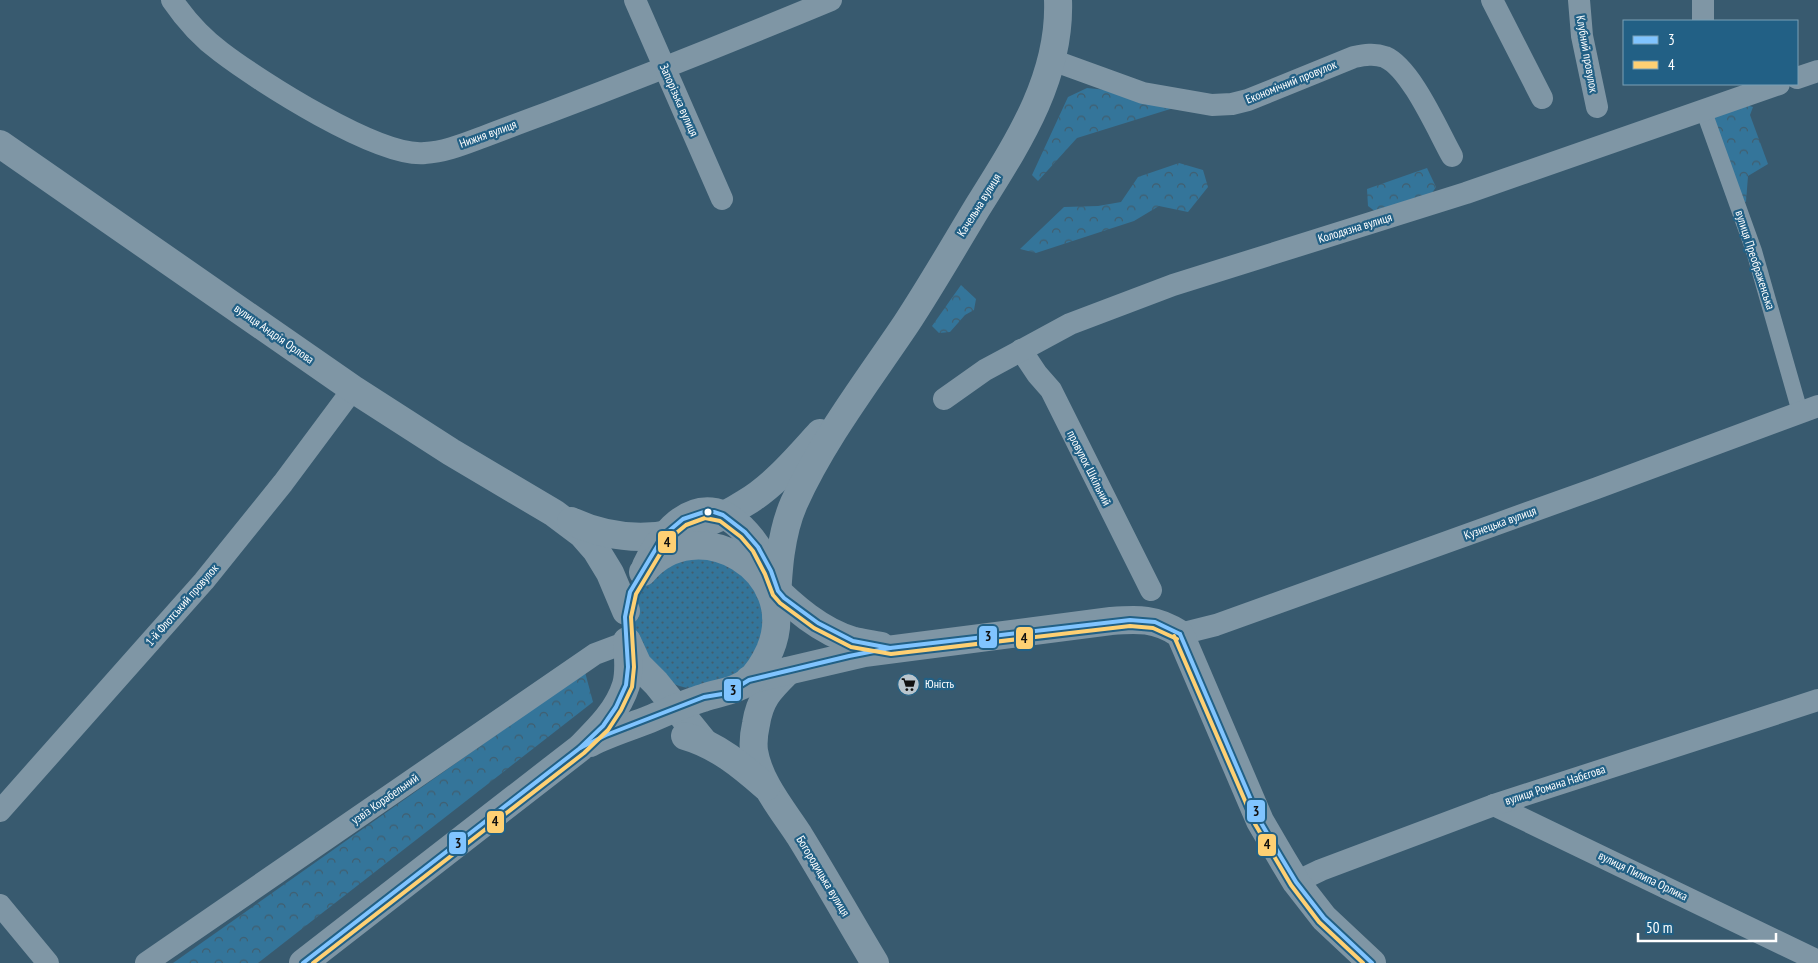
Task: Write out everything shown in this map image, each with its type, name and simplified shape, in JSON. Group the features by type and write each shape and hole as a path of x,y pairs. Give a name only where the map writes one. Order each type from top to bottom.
{"street":[{"name":"Нижня вулиця","path":"172,0 184,17 219,52 321,116 387,147 424,154 462,144 665,68 831,0"},
{"name":"Запорізька вулиця","path":"635,0 722,199"},
{"name":"Качельна вулиця","path":"777,603 783,542 793,505 812,468 859,392 906,323 1018,141 1042,90 1052,60 1059,20 1058,0"},
{"path":"1492,0 1542,98"},
{"name":"Клубний провулок","path":"1579,0 1582,36 1597,107"},
{"path":"1702,0 1703,20"},
{"name":"Економічний провулок","path":"1052,60 1143,93 1212,105 1232,104 1248,100 1354,57 1370,54 1385,57 1398,66 1411,82 1452,156"},
{"path":"1798,78 1818,71"},
{"name":"Колодязна вулиця","path":"944,399 985,370 1070,324 1173,285 1466,193 1776,85"},
{"name":"вулиця Преображенська","path":"1703,109 1809,409"},
{"name":"вулиця Андрія Орлова","path":"0,144 353,389 451,452 554,513 586,528 608,533 685,539"},
{"name":"провулок Шкільний","path":"1021,350 1037,374 1051,390 1151,590"},
{"name":"1-й Флотський провулок","path":"0,811 204,581 284,483 353,389"},
{"name":"Качельна вулиця","path":"685,539 746,503 771,483 859,392"},
{"name":"Кузнецька вулиця","path":"1180,634 1226,621 1588,491 1809,409"},
{"name":"вулиця Андрія Орлова","path":"554,513 582,534 596,550 610,573 626,610"},
{"path":"580,748 606,735 704,697 728,693 749,680 765,662 774,639 777,603 771,571 758,547 745,532 723,515"},
{"path":"303,963 580,748 602,726 626,684 628,642 625,617 630,592 656,546 685,539 737,555 756,570 777,603 805,614 836,634 853,641 890,648"},
{"path":"781,557 792,593 805,614"},
{"path":"749,680 856,654 890,648 1111,620 1142,619 1159,622 1180,634 1260,821 1296,882 1324,918 1372,963"},
{"path":"628,642 638,665 656,683 679,694 704,697"},
{"name":"узвіз Корабельний","path":"146,963 595,654 628,642"},
{"name":"Богородицька вулиця","path":"754,749 754,731 759,708 766,694 788,671"},
{"name":"Богородицька вулиця","path":"749,680 748,722 758,766 769,790 875,963"},
{"name":"Богородицька вулиця","path":"656,683 704,741 742,767 769,790"},
{"name":"вулиця Романа Набєгова","path":"1296,882 1321,870 1494,805 1818,700"},
{"name":"Богородицька вулиця","path":"636,724 704,741"},
{"name":"вулиця Пилипа Орлика","path":"1494,805 1818,961"},
{"path":"0,905 48,963"}],"green space":[{"path":"1087,88 1107,90 1180,106 1077,138 1038,181 1032,175 1068,97"},
{"path":"1739,103 1753,107 1750,115 1768,164 1748,176 1746,202 1726,196 1705,132 1717,112"},
{"path":"1179,163 1203,170 1208,187 1188,212 1159,206 1134,221 1036,253 1020,249 1064,207 1098,206 1121,202 1138,177"},
{"path":"1427,168 1436,187 1432,193 1376,212 1368,206 1367,189"},
{"path":"961,285 976,299 974,310 965,315 950,332 939,333 932,326"},
{"path":"699,557 724,562 745,577 760,598 765,623 760,648 745,669 724,684 699,689 674,684 653,669 638,648 633,623 638,598 653,577 674,562"},
{"path":"585,672 593,702 258,963 173,963"}],"transit line":[{"name":"3","path":"303,963 580,748 603,726 616,707 626,685 628,667 625,617 630,592 664,535 683,519 704,512 714,512 723,515 745,532 758,547 771,571 778,591 784,598 818,623 853,641 890,648 1130,620 1155,622 1180,634"},
{"name":"4","path":"313,963 584,753 608,730 621,710 632,687 634,667 631,617 636,594 669,539 686,525 705,518 720,521 741,537 753,551 773,595 780,603 814,628 851,647 891,654 1130,626 1153,628 1177,639"},
{"name":"3","path":"1180,634 1260,821 1281,857 1296,882 1324,918 1372,963"},
{"name":"4","path":"1174,636 1255,824 1291,885 1319,922 1363,963"},
{"name":"3","path":"580,748 606,735 704,697 728,693 749,680 890,648"}],"place":[{"name":"Юність","path":"909,684"}]}
